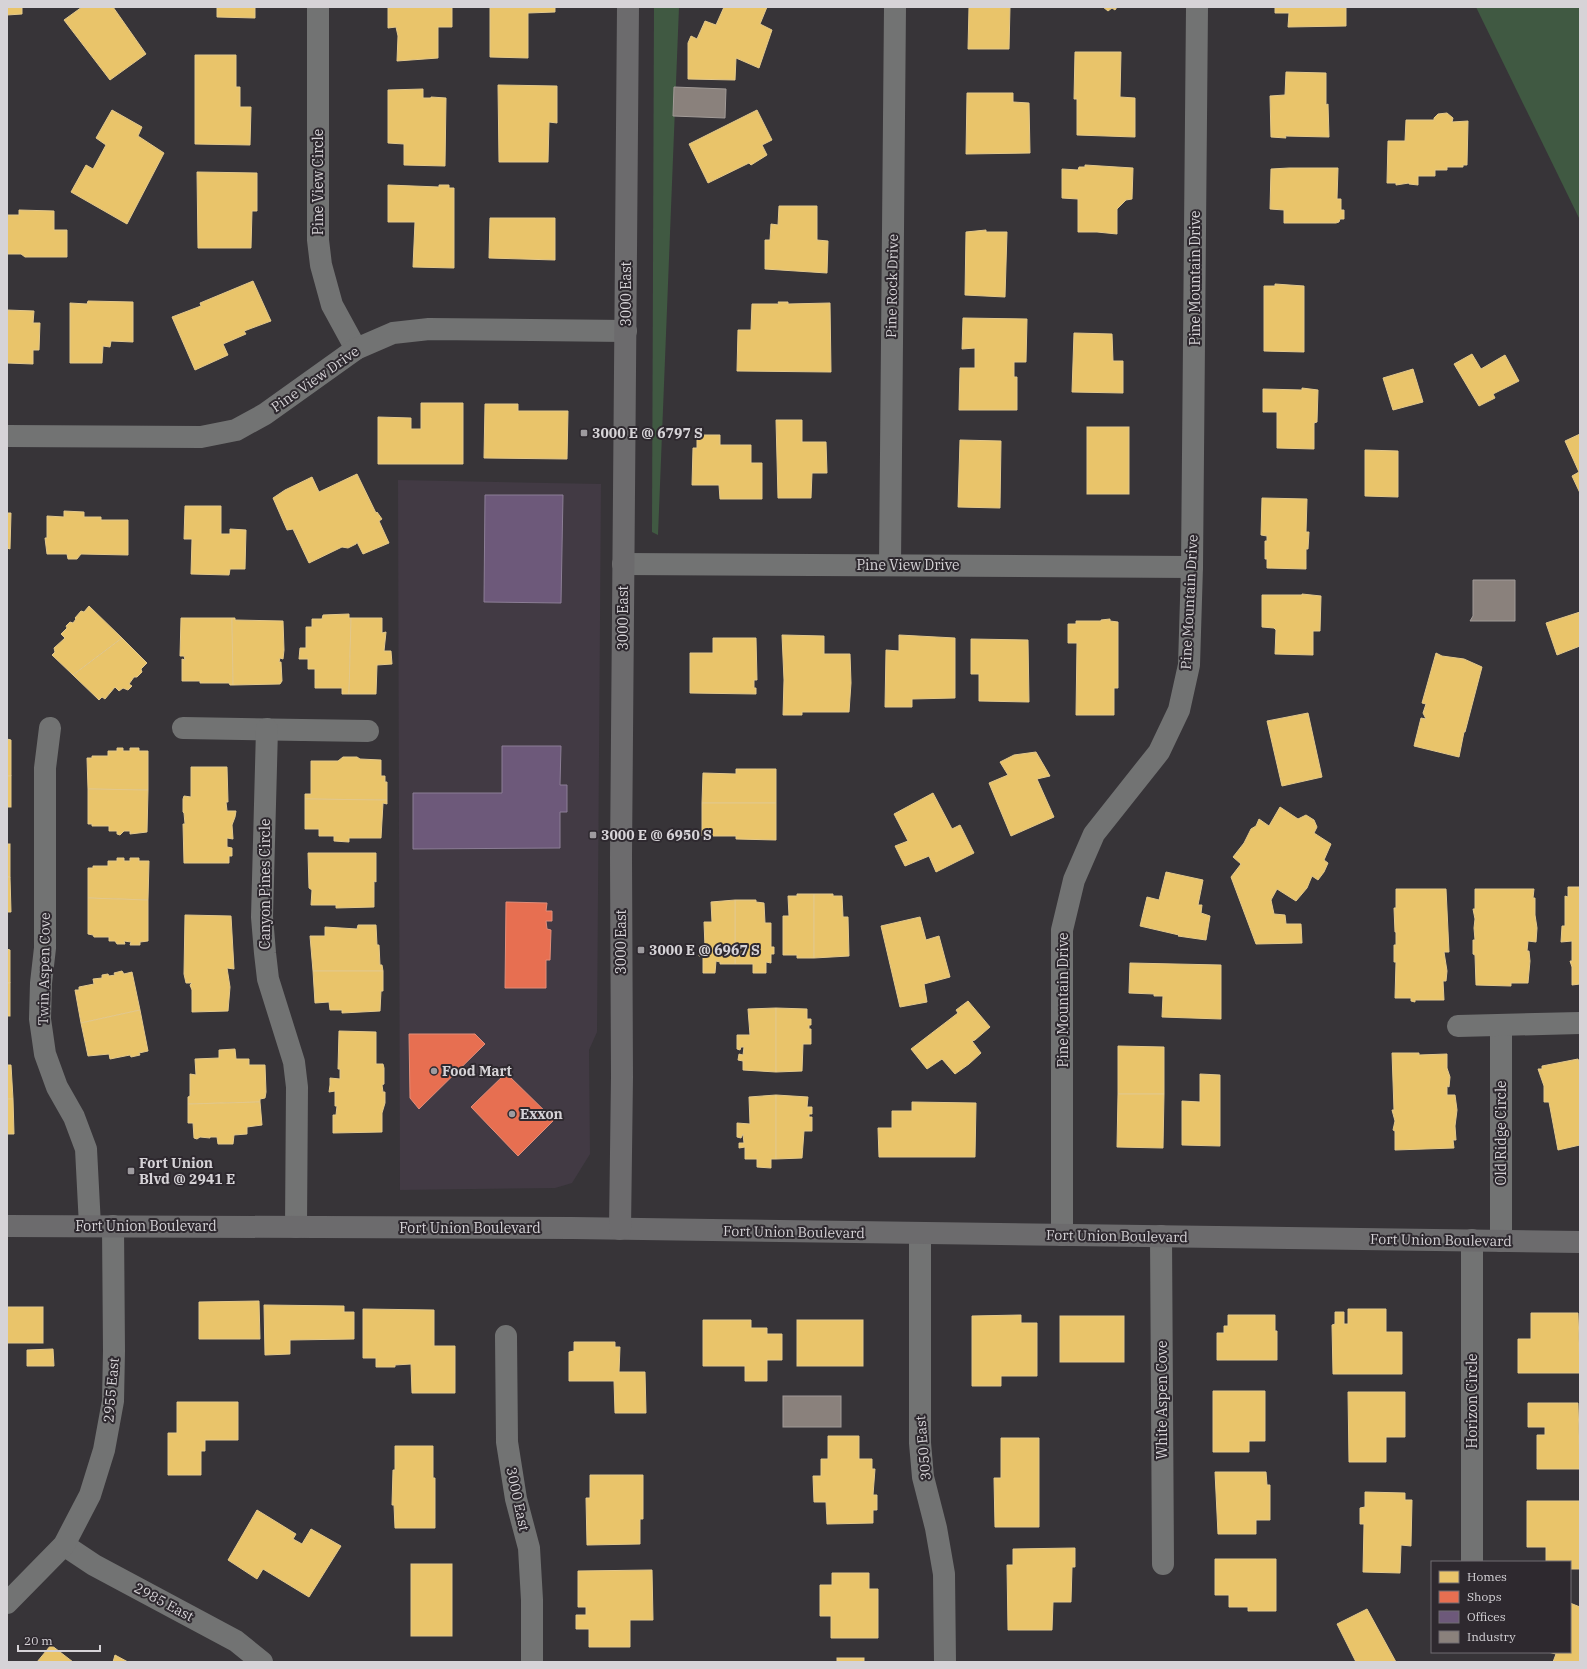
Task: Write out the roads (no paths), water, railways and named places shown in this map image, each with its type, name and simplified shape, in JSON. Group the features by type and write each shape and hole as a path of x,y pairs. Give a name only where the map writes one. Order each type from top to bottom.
{"main road":[{"name":"3000 East","path":"620,1229 623,564 628,7"},
{"name":"Fort Union Boulevard","path":"7,1226 620,1229 1580,1242"}],"street":[{"name":"Pine View Circle","path":"318,7 318,240 321,265 332,305 356,349"},
{"name":"Pine Rock Drive","path":"890,565 895,7"},
{"name":"Pine Mountain Drive","path":"1062,1235 1062,930 1074,880 1094,834 1159,752 1179,710 1188,665 1192,567 1197,7"},
{"name":"Pine View Drive","path":"7,436 201,437 236,430 265,414 356,349 393,333 429,329 626,331"},
{"name":"Pine View Drive","path":"623,564 1192,567"},
{"name":"Twin Aspen Cove","path":"50,728 45,768 45,948 41,983 40,1019 45,1054 57,1087 74,1117 86,1149 90,1226"},
{"path":"183,728 368,731"},
{"name":"Canyon Pines Circle","path":"267,729 262,917 268,979 294,1062 298,1087 296,1227"},
{"path":"1458,1026 1580,1023"},
{"name":"Old Ridge Circle","path":"1501,1025 1501,1241"},
{"name":"2955 East","path":"7,1603 64,1545 90,1495 104,1450 113,1400 113,1226"},
{"name":"3050 East","path":"920,1233 920,1443 923,1477 936,1528 944,1574 945,1662"},
{"name":"White Aspen Cove","path":"1161,1236 1163,1564"},
{"name":"Horizon Circle","path":"1472,1240 1472,1561"},
{"name":"3000 East","path":"506,1336 507,1442 516,1499 529,1548 532,1600 532,1662"},
{"name":"2985 East","path":"64,1545 94,1565 236,1641 262,1662"}],"place":[{"name":"3000 E @ 6797 S","path":"584,433"},
{"name":"3000 E @ 6950 S","path":"593,835"},
{"name":"3000 E @ 6967 S","path":"641,950"},
{"name":"Food Mart","path":"434,1071"},
{"name":"Exxon","path":"512,1114"},
{"name":"Fort Union Blvd @ 2941 E","path":"131,1171"}]}
